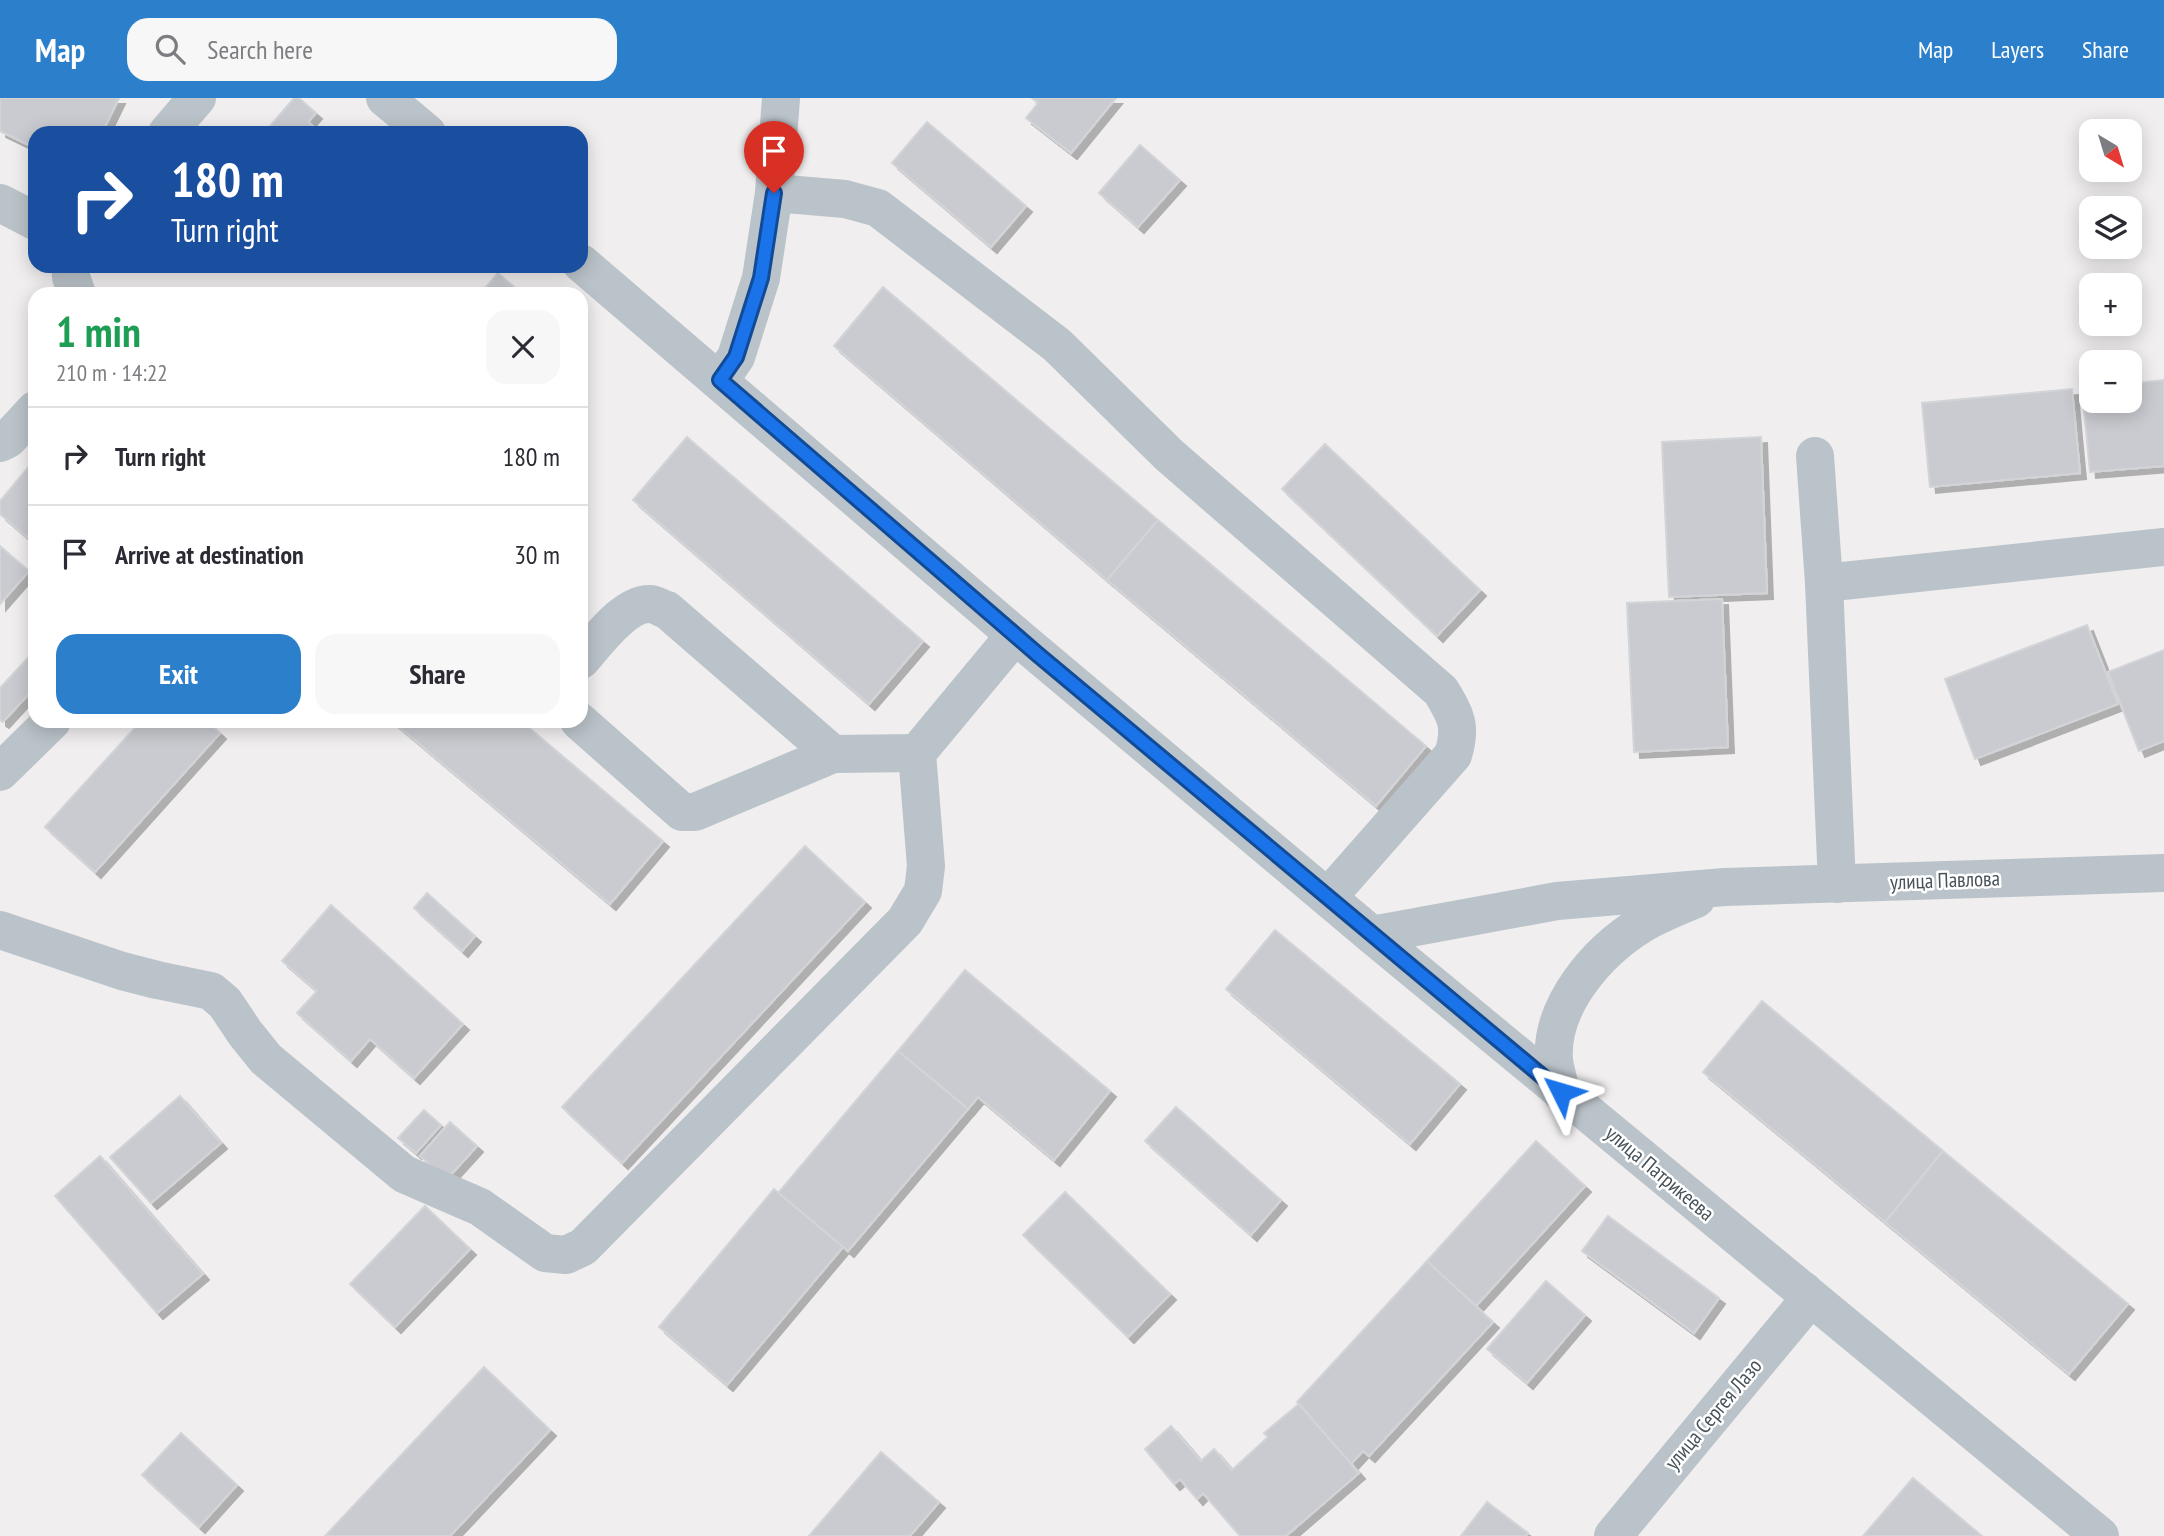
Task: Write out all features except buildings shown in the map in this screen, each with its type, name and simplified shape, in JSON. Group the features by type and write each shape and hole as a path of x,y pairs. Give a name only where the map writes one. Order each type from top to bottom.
{"street":[{"path":"173,126 197,98"},
{"path":"385,98 419,126"},
{"path":"720,380 736,357 761,278 774,193 781,98"},
{"path":"774,193 845,199 878,208 1057,345 1169,455 1441,691 1455,714 1460,735 1453,755 1328,897"},
{"path":"0,203 28,217"},
{"name":"улица Патрикеева","path":"588,269 1372,935 2100,1536"},
{"path":"0,443 8,439 28,418"},
{"path":"1815,456 1824,583 1837,884"},
{"path":"1824,583 2164,547"},
{"path":"588,652 615,621 633,608 650,604 667,610 833,754"},
{"path":"0,930 122,971 211,991 225,1003 266,1059 404,1174 480,1207 545,1253 566,1255 583,1247 905,921 923,891 926,866 917,753 1016,635"},
{"path":"0,772 45,728"},
{"path":"587,728 682,812 695,812 833,754 917,753"},
{"name":"улица Павлова","path":"1372,935 1557,901 1725,887 2164,873"},
{"name":"улица Павлова","path":"1561,1092 1554,1059 1557,1032 1566,1006 1586,974 1609,950 1639,926 1725,887"},
{"name":"улица Сергея Лазо","path":"1613,1536 1807,1302 1804,1291"}],"route":[{"path":"774,193 761,278 736,357 720,380 1036,653 1561,1092"}]}
